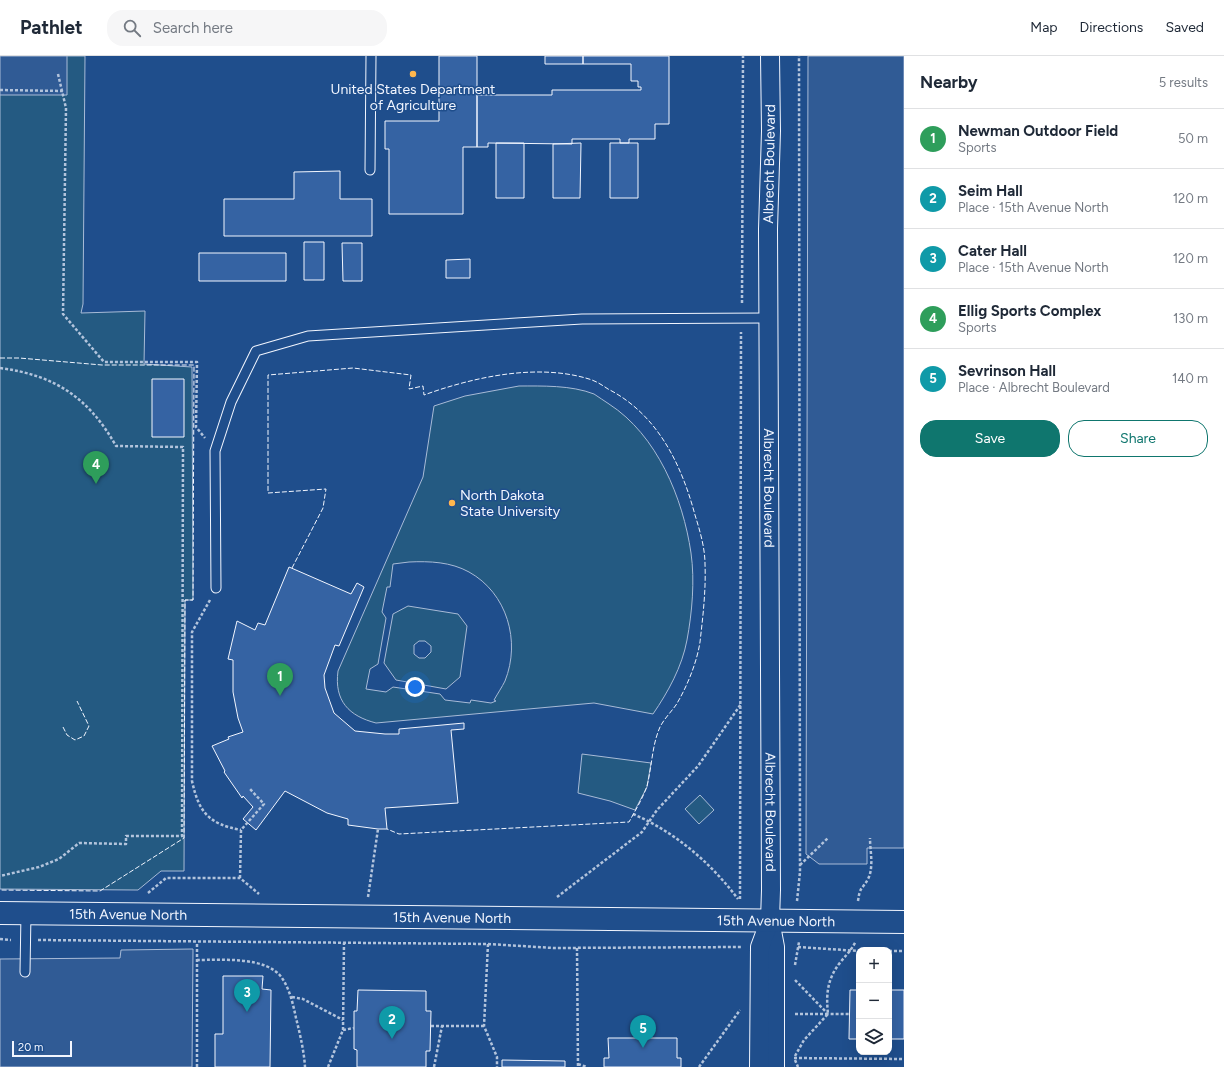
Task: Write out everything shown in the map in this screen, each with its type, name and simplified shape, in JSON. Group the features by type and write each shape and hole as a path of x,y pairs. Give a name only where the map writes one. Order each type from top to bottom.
{"street":[{"name":"Albrecht Boulevard","path":"759,1067 770,920 771,882 769,318 770,56"},
{"name":"15th Avenue North","path":"0,913 904,922"},
{"name":"Albrecht Boulevard","path":"768,947 775,1067"}],"lane":[{"path":"370,170 371,56"},
{"path":"216,588 215,451 231,402 256,351 308,336 582,319 769,318"},
{"path":"25,972 26,913"}],"path":[{"path":"633,814 649,821 699,856 722,878 740,902 743,56"},
{"path":"795,967 799,947 797,901 800,865 798,56"},
{"path":"58,74 64,91 66,108 63,314 104,362 197,362 196,427 215,451"},
{"path":"0,90 64,91"},
{"path":"0,368 40,376 66,389 94,412 106,428 116,446 183,447 183,463 182,836 126,836 126,844 80,844 59,859 39,867 0,876"},
{"path":"216,588 192,632 192,781 196,800 202,810 211,819 227,827 241,830"},
{"path":"556,898 642,832 657,810 698,766 741,704"},
{"path":"240,878 241,830 264,804 250,789"},
{"path":"367,901 378,828"},
{"path":"800,865 828,838"},
{"path":"858,905 859,889 868,879 870,870 870,838"},
{"path":"741,920 741,953"},
{"path":"794,1058 804,1040 828,1014 826,995 831,978 851,951 857,937"},
{"path":"0,940 488,944 577,948 799,947 856,951"},
{"path":"197,942 197,1067"},
{"path":"328,1067 343,1030 344,943"},
{"path":"488,944 484,1026 497,1057 496,1067"},
{"path":"577,948 578,1065 587,1067"},
{"path":"892,951 904,951"},
{"path":"197,960 240,960 260,964 281,976 292,997 305,1067"},
{"path":"795,974 795,987"},
{"path":"795,980 828,1014"},
{"path":"292,997 303,999 343,1020"},
{"path":"699,1067 742,1006 742,1014"},
{"path":"794,1021 795,1007"},
{"path":"795,1014 849,1014"},
{"path":"431,1026 484,1026"},
{"path":"434,1067 442,1026"},
{"path":"343,1030 354,1028"},
{"path":"794,1051 794,1067"},
{"path":"794,1058 904,1059"},
{"path":"794,1058 798,1067"}],"shaded area":[{"path":"0,56 85,56 83,304 81,313 145,311 144,364 192,367 193,600 185,600 184,871 161,871 138,890 0,889"},
{"path":"0,56 67,56 67,95 0,95"},
{"path":"808,56 904,56 904,848 867,848 867,864 819,864 806,854"},
{"path":"519,386 556,387 585,391 596,395 626,417 654,450 665,470 682,511 691,553 693,586 689,630 682,660 669,688 653,714 594,703 376,723 358,716 345,706 338,691 338,671 423,477 434,406 465,396","holes":["432,562 455,566 469,572 482,581 493,592 501,605 511,634 510,666 505,681 494,700 496,701 491,703 471,700 470,703 445,700 440,694 393,687 386,692 366,689 370,669 378,664 386,618 382,612 387,587 390,587 393,564"]},
{"path":"408,606 458,614 467,626 460,677 446,689 396,680 384,663 393,614","holes":["419,641 425,641 431,646 431,652 425,658 419,658 414,654 414,645"]},
{"path":"582,754 651,763 647,787 635,810 610,801 578,793"},
{"path":"700,795 714,810 699,824 685,809"},
{"path":"193,949 192,1067 0,1067 0,959 120,958 121,950"}],"building":[{"path":"439,56 477,56 477,147 463,147 463,214 389,214 389,149 385,149 385,121 439,121"},
{"path":"545,56 583,56 583,64 545,64"},
{"path":"583,56 669,56 669,124 655,124 655,139 629,139 629,143 620,143 620,139 572,139 572,144 488,143 488,147 477,147 477,95 552,95 552,90 641,90 641,87 638,87 638,81 631,81 631,64 583,64"},
{"path":"496,143 524,143 524,198 496,198"},
{"path":"581,143 580,198 553,198 553,144"},
{"path":"610,143 638,143 638,198 610,198"},
{"path":"340,171 340,199 372,199 372,236 224,236 224,199 294,199 294,172"},
{"path":"304,242 324,242 324,280 304,280"},
{"path":"342,243 362,243 362,281 343,281"},
{"path":"199,253 286,253 286,281 199,281"},
{"path":"470,259 470,278 446,278 446,260"},
{"path":"152,379 184,379 184,437 152,437"},
{"path":"289,567 351,594 357,583 364,587 339,646 335,645 324,675 325,688 334,713 355,731 385,734 399,734 399,729 464,723 464,729 451,730 458,803 385,808 387,829 378,829 348,825 348,819 327,813 285,791 256,830 243,819 253,807 243,796 242,798 224,772 225,771 212,746 229,739 228,737 243,732 238,718 233,692 233,660 228,659 237,621 255,630 258,623 265,625"},
{"path":"223,976 263,976 262,989 271,990 270,1067 215,1067 215,1034 223,1034"},
{"path":"358,990 426,991 426,1011 431,1011 430,1051 426,1051 426,1067 357,1067 357,1050 354,1049 354,1011 357,1011"},
{"path":"850,990 856,990 856,1039 849,1039"},
{"path":"892,990 904,990 904,1039 892,1039"},
{"path":"608,1038 677,1038 677,1058 681,1058 681,1067 604,1067 604,1058 609,1058"},
{"path":"502,1060 565,1061 565,1067 502,1067"}],"fence":[{"path":"0,358 19,358 102,365 194,365 193,600 185,600 184,838 100,891 0,890"},
{"path":"292,568 323,508 326,489 268,493 268,375 353,368 411,375 409,389 423,386 424,395 443,388 506,374 548,372 569,374 589,379 599,383 625,399 653,426 665,442 674,459 689,496 700,533 705,558 705,593 699,650 684,690 657,734 647,786 629,822 399,834 387,829"},
{"path":"63,727 67,735 75,740 84,736 89,726 77,701"}],"place":[{"name":"United States Department of Agriculture","path":"413,74"},
{"name":"Ellig Sports Complex","path":"96,484"},
{"name":"North Dakota State University","path":"452,503"},
{"name":"Newman Outdoor Field","path":"280,696"},
{"name":"Cater Hall","path":"247,1012"},
{"name":"Seim Hall","path":"392,1039"},
{"name":"Sevrinson Hall","path":"643,1048"}]}
